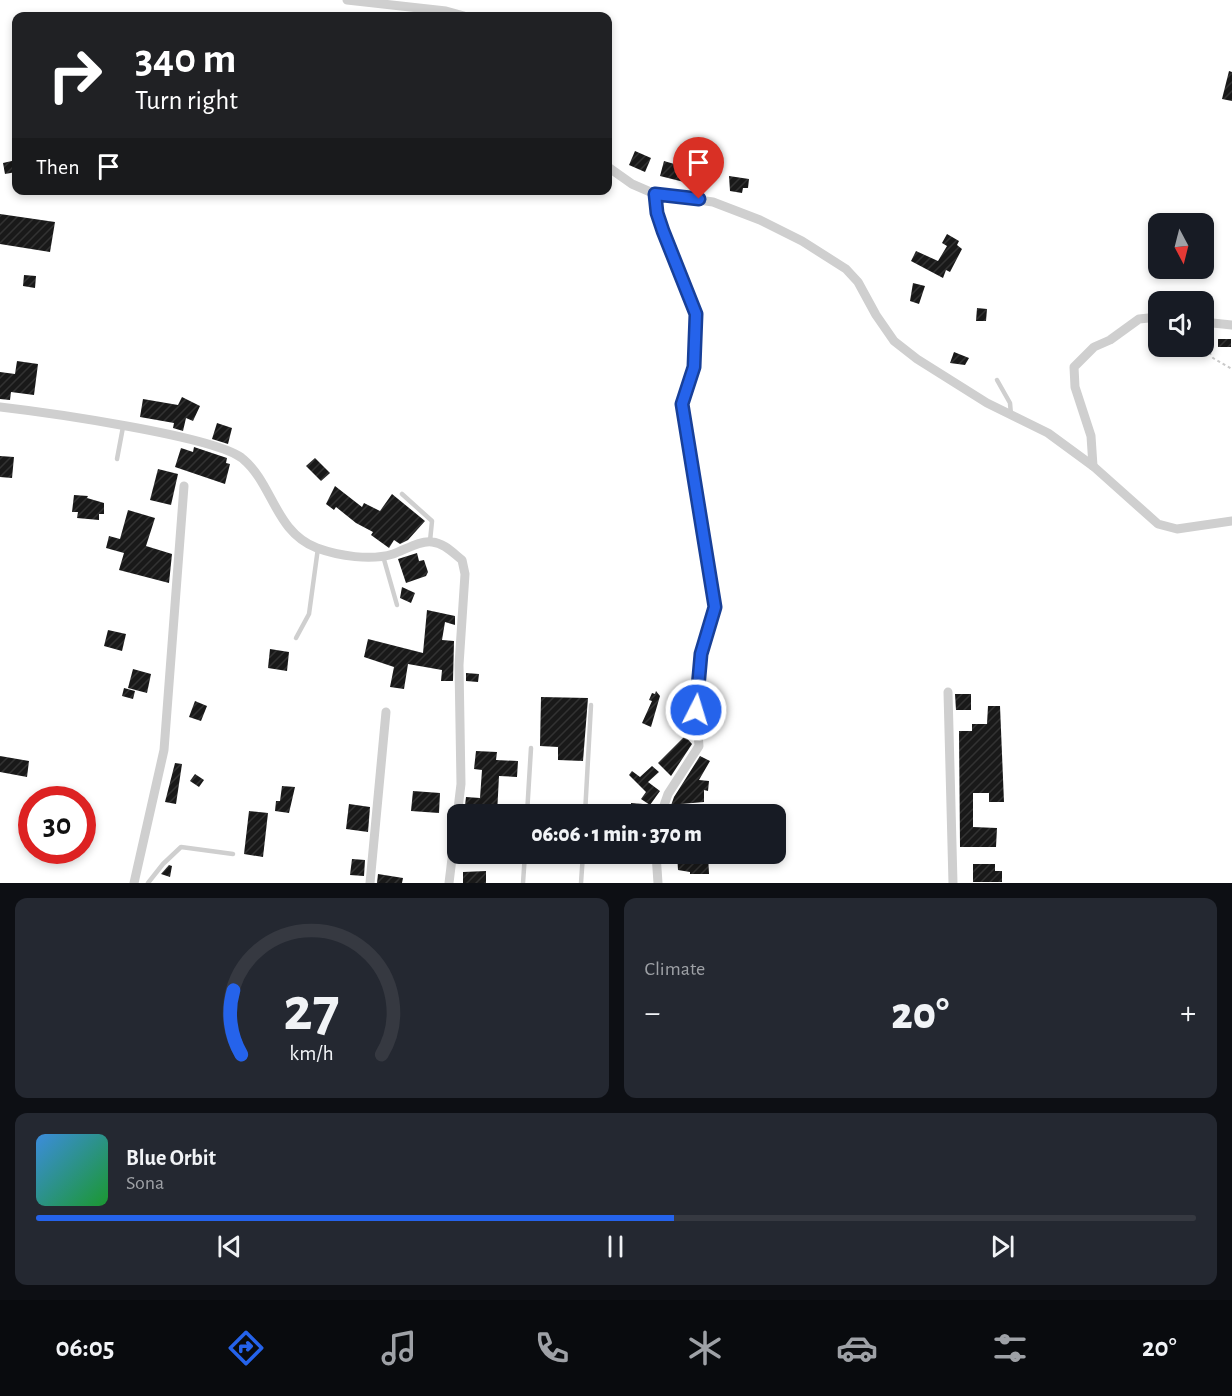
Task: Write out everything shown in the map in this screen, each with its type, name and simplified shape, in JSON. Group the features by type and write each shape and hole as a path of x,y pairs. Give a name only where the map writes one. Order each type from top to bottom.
{"street":[{"path":"347,0 450,12"},
{"path":"612,170 632,184 655,194 713,202 802,241 846,269 858,282 876,315 894,341 946,379 1048,433 1093,466 1158,524 1177,529 1232,521"},
{"path":"655,194 657,213 663,231 696,314 694,367 682,404 715,607 701,654 696,710 699,746 668,794 664,804"},
{"path":"1093,466 1091,436 1075,387 1074,367 1094,347 1110,340 1139,319 1148,318"},
{"path":"1214,323 1232,325"},
{"path":"0,407 196,441 232,452 243,458 289,529 318,548 361,557 383,556 430,542 446,547 462,560 465,574 459,665 461,784 449,883"},
{"path":"134,883 165,750 184,486"},
{"path":"948,692 953,883"},
{"path":"370,883 386,712"},
{"path":"657,864 658,883"}],"lane":[{"path":"997,380 1010,402 1011,415"},
{"path":"117,459 123,427"},
{"path":"402,494 432,521 430,542"},
{"path":"296,638 309,614 318,548"},
{"path":"383,556 397,605"},
{"path":"586,804 591,705"},
{"path":"528,804 531,748"},
{"path":"147,883 181,847 233,854"},
{"path":"524,883 525,864"},
{"path":"581,883 582,864"}],"path":[{"path":"1213,357 1232,369"}],"building":[{"path":"1229,71 1232,72 1232,101 1222,99"},
{"path":"635,151 651,158 645,172 629,165"},
{"path":"12,161 12,173 5,174 3,163"},
{"path":"664,161 688,168 684,182 660,176"},
{"path":"729,176 749,179 748,188 743,188 742,193 730,191"},
{"path":"0,214 55,222 50,252 0,244"},
{"path":"947,234 959,241 957,245 962,249 950,272 946,270 943,278 911,261 916,251 938,261 947,246 942,243"},
{"path":"24,275 36,276 35,288 23,286"},
{"path":"913,283 925,286 919,304 910,301"},
{"path":"977,308 987,309 986,321 976,321"},
{"path":"1218,339 1231,339 1231,347 1218,347"},
{"path":"954,352 969,358 965,365 950,363"},
{"path":"17,361 38,364 34,395 11,392 10,400 0,399 0,372 15,374"},
{"path":"182,397 200,406 193,421 186,418 183,431 173,428 174,423 140,417 143,399 178,405"},
{"path":"217,423 232,428 228,444 212,439"},
{"path":"194,447 227,458 226,463 230,464 225,484 175,467 181,448 193,452"},
{"path":"0,456 14,457 12,478 0,477"},
{"path":"315,458 330,473 321,481 306,466"},
{"path":"158,469 178,474 171,505 150,500"},
{"path":"335,486 362,507 364,503 380,511 392,494 425,521 408,540 400,544 394,540 389,548 371,535 373,532 356,523 336,507 334,510 326,504"},
{"path":"74,495 88,496 87,498 104,503 104,514 99,514 99,520 77,518 78,512 72,512"},
{"path":"128,510 155,518 146,546 172,554 169,583 119,570 124,553 106,548 109,536 120,539"},
{"path":"417,553 419,561 424,560 428,572 426,576 406,583 398,559"},
{"path":"402,587 415,593 411,603 400,598"},
{"path":"427,610 455,616 455,625 445,622 442,640 454,641 453,681 441,681 442,670 408,664 404,689 390,687 394,667 364,657 368,639 423,653"},
{"path":"108,630 126,634 122,651 104,646"},
{"path":"270,649 289,652 287,671 268,668"},
{"path":"133,669 151,674 147,693 128,688"},
{"path":"466,673 479,674 478,682 466,681"},
{"path":"124,688 135,691 133,699 122,696"},
{"path":"656,691 660,696 651,727 642,723 652,701 649,700 652,693 655,694"},
{"path":"955,694 971,694 971,710 956,710"},
{"path":"541,697 588,698 583,761 558,760 558,747 540,746"},
{"path":"195,701 207,706 201,721 189,717"},
{"path":"988,706 1000,706 1004,802 989,802 989,793 973,793 973,827 997,828 996,847 960,847 959,731 972,731 972,724 987,724"},
{"path":"683,717 691,731 685,735 676,722"},
{"path":"685,736 692,744 671,776 658,763"},
{"path":"476,751 497,752 496,760 518,761 517,777 499,776 498,804 465,804 466,797 480,798 482,770 474,769"},
{"path":"0,756 29,761 27,777 0,772"},
{"path":"700,756 710,761 699,780 709,781 708,791 704,790 704,802 672,804"},
{"path":"175,763 182,764 176,804 165,802"},
{"path":"652,766 659,772 648,782 660,791 651,804 641,799 646,792 629,775 632,771 640,777"},
{"path":"195,774 204,780 199,787 190,781"},
{"path":"282,786 295,787 289,813 275,811 276,801 280,801"},
{"path":"413,791 440,793 439,813 411,811"},
{"path":"349,804 370,807 368,832 346,829"},
{"path":"249,811 268,813 263,857 244,854"},
{"path":"352,859 365,860 364,876 350,875"},
{"path":"678,864 708,864 709,874 690,874 690,872 678,870"},
{"path":"973,864 995,864 995,871 1002,871 1002,882 973,882"},
{"path":"169,865 172,866 170,877 161,874"},
{"path":"486,871 486,883 463,883 463,872"},
{"path":"378,874 403,878 402,883 377,883"}],"route":[{"path":"696,710 701,654 715,607 714,588 682,404 694,367 696,314 663,231 657,213 655,194 699,199"}]}
